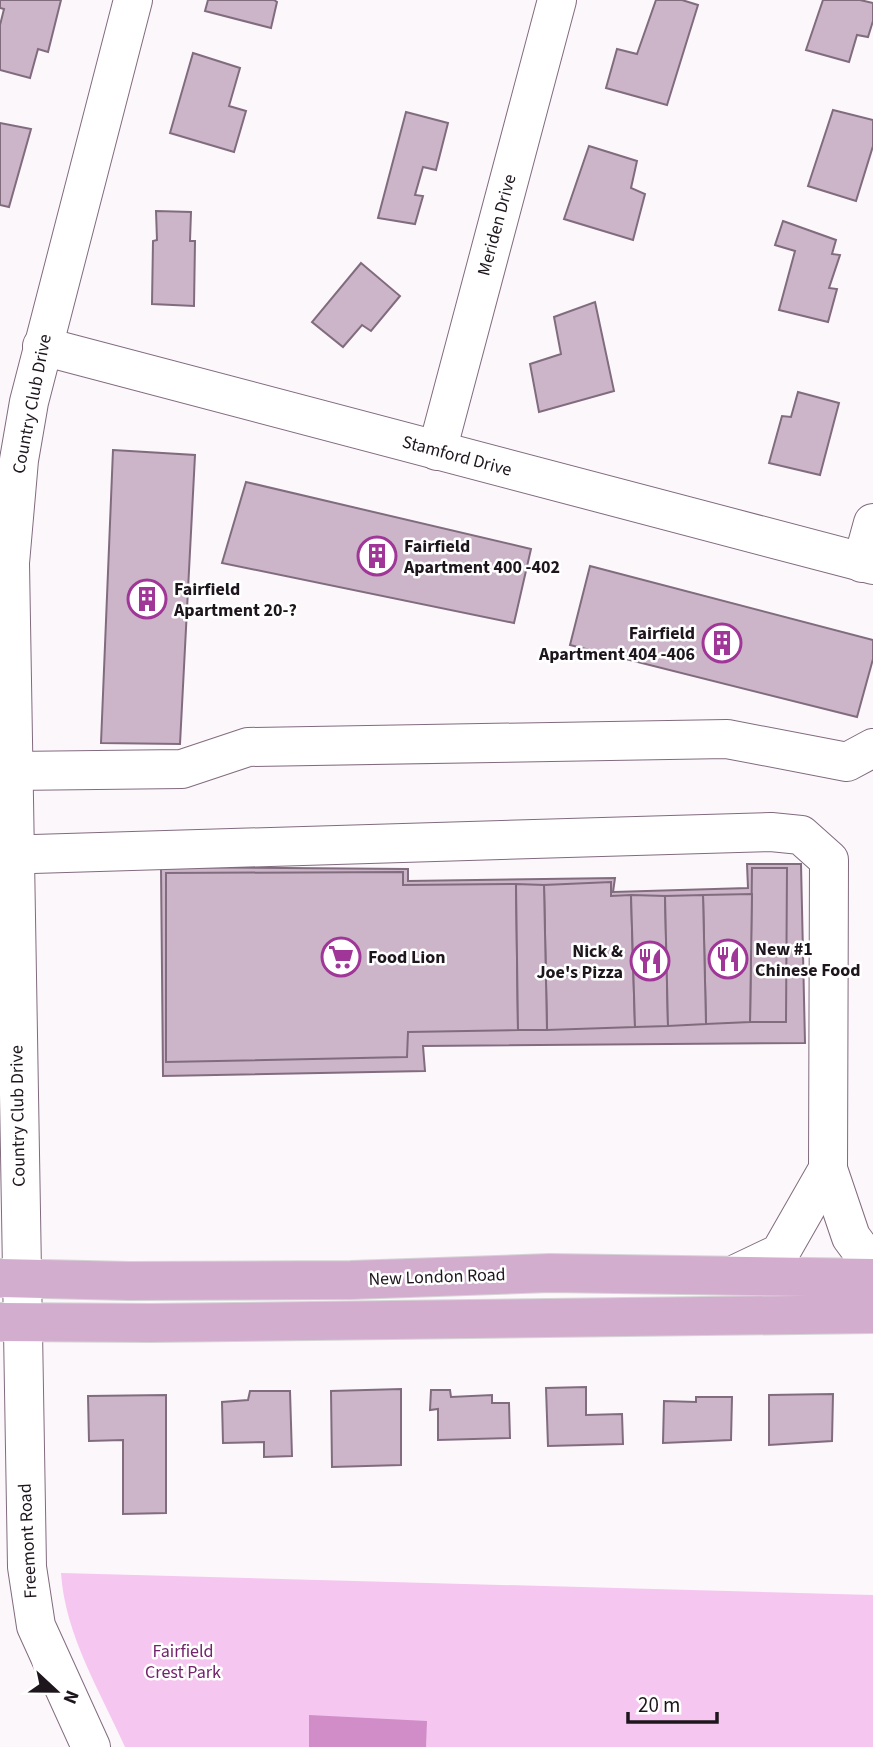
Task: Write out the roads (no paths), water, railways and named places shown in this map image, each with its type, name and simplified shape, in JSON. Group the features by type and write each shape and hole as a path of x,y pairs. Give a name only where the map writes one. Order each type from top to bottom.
{"main road":[{"name":"New London Road","path":"10,1278 130,1282 351,1280 550,1273 738,1273 873,1278"},
{"path":"11,1323 873,1314"}],"street":[{"name":"Country Club Drive","path":"11,1323 7,855 12,771 10,563 19,460 41,346 133,0"},
{"name":"Meriden Drive","path":"437,451 557,0"},
{"name":"Stamford Drive","path":"41,346 867,564"},
{"path":"867,564 873,523"},
{"path":"12,771 182,769 248,747 727,739 847,762 873,748"},
{"path":"7,855 771,832 801,835 829,860 828,1169 851,1237 873,1267"},
{"path":"738,1273 779,1254 828,1169"},
{"name":"Freemont Road","path":"11,1323 30,1596 45,1649 91,1747"}],"place":[{"name":"Fairfield Apartment 400 -402","path":"377,556"},
{"name":"Fairfield Apartment 20-?","path":"147,599"},
{"name":"Fairfield Apartment 404 -406","path":"722,643"},
{"name":"Food Lion","path":"341,957"},
{"name":"New #1 Chinese Food","path":"728,959"},
{"name":"Nick & Joe's Pizza","path":"650,961"}],"park label":[{"name":"Fairfield Crest Park","path":"183,1661"}]}
